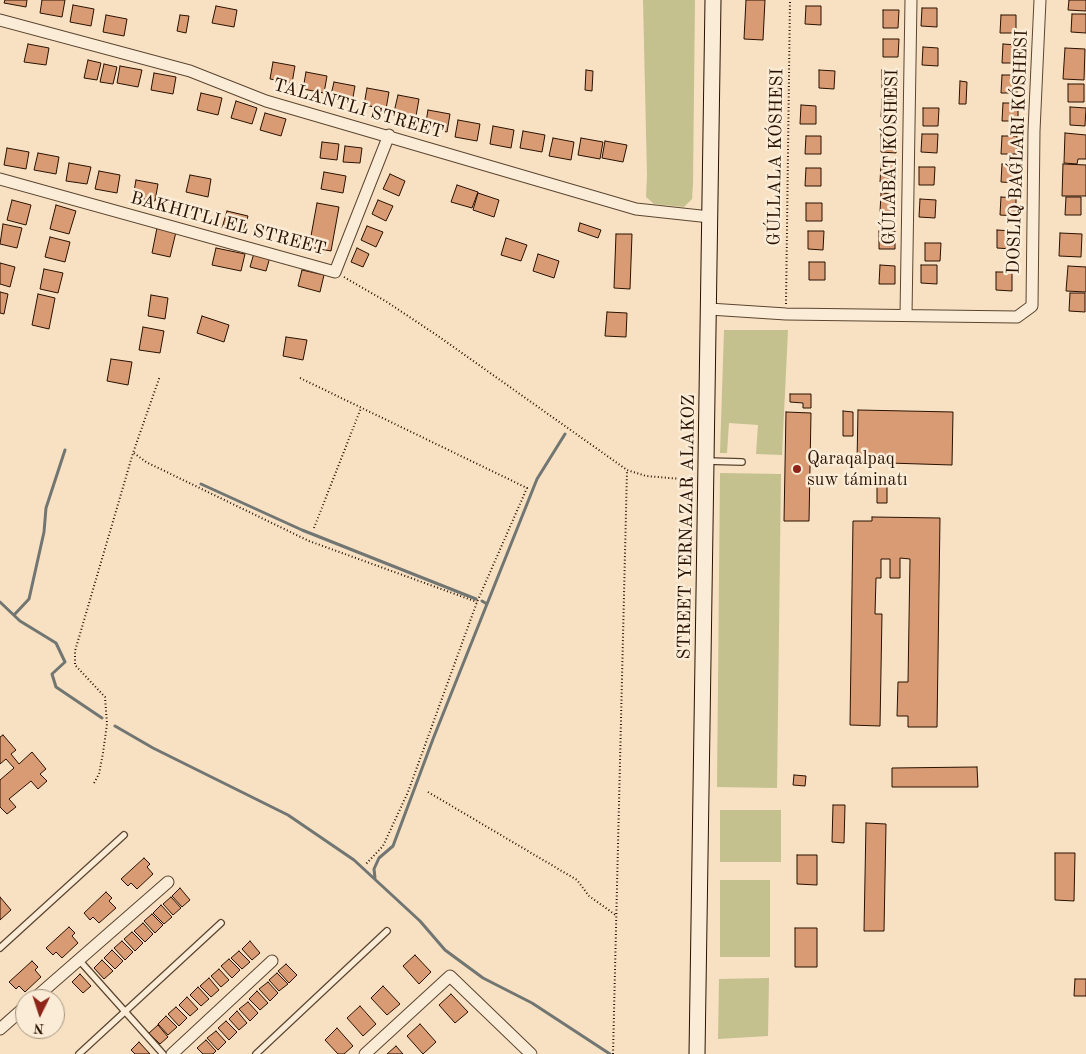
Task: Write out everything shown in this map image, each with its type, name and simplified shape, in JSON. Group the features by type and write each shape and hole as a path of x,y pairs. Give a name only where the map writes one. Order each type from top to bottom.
{"main road":[{"name":"STREET YERNAZAR ALAKOZ","path":"697,1054 713,0"}],"street":[{"name":"GÚLABAT KÓSHESI","path":"906,315 911,0"},
{"path":"709,309 786,314 1017,317 1032,306 1034,131 1040,0"},
{"name":"TALANTLI STREET","path":"0,20 190,71 266,101 389,135 636,209 710,217"},
{"name":"BAKHITLI EL STREET","path":"0,179 335,272 389,135"},
{"path":"46,989 168,882"},
{"path":"172,1054 272,961"},
{"path":"365,1054 450,976 531,1054"},
{"path":"0,1029 15,1016"}],"lane":[{"path":"707,461 742,462"},
{"path":"0,948 124,835"},
{"path":"79,1054 221,924"},
{"path":"256,1054 387,931"},
{"path":"79,960 163,1054"}],"path":[{"name":"GÚLLALA KÓSHESI","path":"786,314 790,0"},
{"path":"335,272 387,302 627,470 646,476 706,481"},
{"path":"94,783 99,774 107,724 105,697 75,665 75,651 133,453 160,376"},
{"path":"300,378 527,488 477,602 408,792 383,846 366,864"},
{"path":"314,528 361,408"},
{"path":"133,453 146,462 309,541 477,602"},
{"path":"613,1054 627,470"},
{"path":"428,792 577,880 589,896 617,916"}],"shaded area":[{"path":"643,0 695,0 693,184 692,199 684,207 654,204 646,197"},
{"path":"724,330 788,330 782,455 756,454 758,425 729,423 727,453 720,453"},
{"path":"720,473 781,474 777,788 717,787"},
{"path":"720,810 781,810 781,862 720,862"},
{"path":"720,880 770,880 770,957 720,957"},
{"path":"769,978 768,1036 718,1039 719,979"}],"building":[{"path":"5,0 27,0 26,7 4,3"},
{"path":"42,0 65,0 62,17 40,13"},
{"path":"746,0 765,0 763,40 744,39"},
{"path":"1069,0 1086,0 1086,11 1068,10"},
{"path":"73,5 94,9 91,26 70,22"},
{"path":"216,6 237,10 234,27 212,23"},
{"path":"806,6 821,6 821,25 805,24"},
{"path":"922,8 937,8 937,27 921,26"},
{"path":"883,10 899,10 898,28 883,28"},
{"path":"1072,14 1086,14 1086,33 1071,32"},
{"path":"106,15 127,19 124,36 103,32"},
{"path":"180,15 189,16 186,33 177,31"},
{"path":"1001,15 1016,15 1016,33 1000,33"},
{"path":"883,39 899,39 898,57 883,57"},
{"path":"28,44 49,48 46,65 24,62"},
{"path":"1003,44 1018,45 1018,63 1002,63"},
{"path":"923,47 938,48 938,66 922,65"},
{"path":"1065,48 1085,49 1084,80 1063,79"},
{"path":"88,60 101,63 97,80 84,78"},
{"path":"273,62 295,66 292,83 270,79"},
{"path":"104,64 117,67 113,84 100,82"},
{"path":"120,66 142,70 138,87 117,83"},
{"path":"586,70 593,71 592,91 585,90"},
{"path":"819,70 835,71 834,89 819,88"},
{"path":"882,70 898,71 897,89 882,88"},
{"path":"306,72 327,76 324,93 303,89"},
{"path":"154,73 176,77 173,94 151,90"},
{"path":"1002,75 1017,75 1017,93 1001,93"},
{"path":"960,81 967,82 966,104 959,104"},
{"path":"334,82 355,86 352,103 330,99"},
{"path":"1068,84 1084,84 1084,102 1068,102"},
{"path":"367,88 389,92 386,109 364,105"},
{"path":"201,93 222,98 218,115 197,110"},
{"path":"398,95 419,99 416,116 394,112"},
{"path":"882,99 897,100 897,118 881,117"},
{"path":"236,101 257,108 252,124 231,118"},
{"path":"1003,103 1018,103 1018,121 1002,121"},
{"path":"801,105 816,106 816,124 800,124"},
{"path":"1070,107 1086,108 1085,126 1070,125"},
{"path":"923,108 939,108 938,126 923,126"},
{"path":"428,110 450,114 447,132 425,128"},
{"path":"265,113 286,119 281,136 260,130"},
{"path":"458,120 480,124 477,141 455,137"},
{"path":"493,126 514,130 511,148 490,144"},
{"path":"523,131 545,135 542,152 520,148"},
{"path":"1065,133 1086,135 1086,159 1078,159 1077,164 1064,163"},
{"path":"881,134 897,134 896,153 881,152"},
{"path":"922,134 938,134 937,153 921,152"},
{"path":"806,136 821,136 821,154 805,154"},
{"path":"1002,136 1017,136 1017,154 1001,154"},
{"path":"553,138 574,142 571,160 549,156"},
{"path":"581,138 603,142 600,159 578,155"},
{"path":"605,141 627,145 623,162 602,158"},
{"path":"322,142 339,144 337,160 320,158"},
{"path":"345,146 362,148 360,163 343,162"},
{"path":"7,148 29,152 26,169 4,165"},
{"path":"38,153 59,157 56,174 34,170"},
{"path":"69,163 91,167 87,184 66,181"},
{"path":"881,164 896,164 896,182 880,182"},
{"path":"1002,164 1017,165 1017,183 1001,182"},
{"path":"1063,164 1086,165 1086,196 1062,196"},
{"path":"919,167 935,167 934,185 919,185"},
{"path":"806,168 821,168 821,186 805,186"},
{"path":"99,171 120,175 117,193 95,189"},
{"path":"324,172 346,176 343,193 321,189"},
{"path":"390,174 405,181 399,196 383,189"},
{"path":"190,175 211,179 208,197 186,192"},
{"path":"136,180 158,184 155,201 133,197"},
{"path":"457,185 478,192 472,208 451,202"},
{"path":"478,193 499,200 494,217 473,210"},
{"path":"881,193 896,194 896,212 880,212"},
{"path":"1001,197 1016,198 1016,216 1000,215"},
{"path":"1066,197 1081,197 1081,215 1065,215"},
{"path":"920,199 936,200 935,218 919,217"},
{"path":"12,200 31,205 26,225 7,220"},
{"path":"378,200 393,206 386,221 372,214"},
{"path":"317,203 339,207 331,251 309,247"},
{"path":"806,203 822,203 822,221 806,221"},
{"path":"56,205 76,211 69,234 50,229"},
{"path":"227,211 248,216 243,233 222,228"},
{"path":"580,223 601,230 598,238 578,231"},
{"path":"3,224 22,228 17,248 0,244"},
{"path":"367,226 383,232 376,247 361,240"},
{"path":"157,228 176,232 170,257 152,253"},
{"path":"997,230 1013,231 1012,249 997,248"},
{"path":"808,231 824,231 823,250 808,249"},
{"path":"879,231 895,231 895,249 879,249"},
{"path":"1060,233 1082,234 1081,257 1059,256"},
{"path":"616,234 632,234 630,289 614,288"},
{"path":"50,237 70,242 65,262 45,257"},
{"path":"506,238 527,245 521,261 501,255"},
{"path":"925,243 941,243 940,261 925,261"},
{"path":"216,248 245,254 241,271 212,265"},
{"path":"357,248 369,254 363,267 351,262"},
{"path":"254,253 270,257 266,271 250,267"},
{"path":"538,254 559,261 554,278 533,271"},
{"path":"809,262 825,262 825,280 809,280"},
{"path":"0,263 15,267 10,287 0,284"},
{"path":"880,265 895,266 895,284 879,284"},
{"path":"921,265 937,265 937,284 921,283"},
{"path":"1068,266 1086,267 1086,292 1066,291"},
{"path":"44,269 63,273 58,293 40,289"},
{"path":"302,270 324,275 320,292 298,286"},
{"path":"996,272 1012,272 1012,291 996,290"},
{"path":"0,292 8,294 4,314 0,313"},
{"path":"1070,293 1085,293 1085,312 1069,311"},
{"path":"38,294 55,298 49,329 32,325"},
{"path":"151,295 168,298 165,319 148,316"},
{"path":"607,312 627,313 626,337 605,336"},
{"path":"202,316 229,325 224,342 197,333"},
{"path":"143,327 164,331 160,353 139,350"},
{"path":"286,337 307,340 303,360 283,356"},
{"path":"111,359 132,362 128,385 107,381"},
{"path":"790,394 811,394 811,408 803,408 803,403 790,402"},
{"path":"858,410 953,412 952,465 857,462"},
{"path":"843,411 853,412 853,436 843,436"},
{"path":"786,412 811,413 809,521 784,521"},
{"path":"877,483 887,483 887,503 877,503"},
{"path":"872,517 940,518 937,727 908,727 908,716 897,716 898,682 908,682 910,559 900,558 900,578 890,578 890,559 881,559 881,578 876,578 875,614 882,614 880,726 850,725 853,521 872,521"},
{"path":"3,735 16,750 11,754 19,764 32,752 46,769 40,774 47,781 38,789 31,781 9,799 16,807 7,814 0,807 0,780 14,768 6,759 0,764 0,737"},
{"path":"977,767 978,787 892,787 892,768"},
{"path":"794,775 806,776 805,786 793,785"},
{"path":"833,805 845,805 844,843 832,842"},
{"path":"866,823 886,824 884,931 864,931"},
{"path":"1055,853 1075,853 1074,901 1055,900"},
{"path":"797,855 817,855 817,885 797,884"},
{"path":"144,858 150,864 147,867 153,874 137,889 131,883 128,886 121,879"},
{"path":"180,888 190,900 182,907 172,896"},
{"path":"106,892 112,898 109,901 116,908 99,923 93,917 90,920 84,913"},
{"path":"0,897 11,910 0,920"},
{"path":"171,897 181,908 173,915 163,904"},
{"path":"161,905 172,917 164,924 153,913"},
{"path":"152,914 163,925 155,933 144,921"},
{"path":"143,923 153,934 145,942 134,931"},
{"path":"69,927 75,933 72,936 78,943 62,958 56,952 53,955 46,948"},
{"path":"795,928 817,928 817,967 795,967"},
{"path":"132,932 143,943 135,951 124,939"},
{"path":"122,941 133,952 125,960 114,948"},
{"path":"250,941 260,953 252,960 242,949"},
{"path":"112,950 123,961 115,969 104,958"},
{"path":"239,951 250,962 242,969 231,958"},
{"path":"415,955 431,972 419,984 403,966"},
{"path":"229,959 240,970 232,978 221,966"},
{"path":"102,960 113,971 104,979 94,968"},
{"path":"32,961 38,967 35,970 41,977 28,989 22,989 19,986 16,989 9,982"},
{"path":"286,964 297,975 289,983 278,971"},
{"path":"219,969 229,980 221,987 211,976"},
{"path":"277,973 288,984 279,991 269,980"},
{"path":"80,974 91,986 83,993 72,982"},
{"path":"209,978 219,990 211,997 200,986"},
{"path":"1075,979 1086,979 1086,996 1074,996"},
{"path":"268,982 278,993 270,1001 259,989"},
{"path":"383,986 400,1004 387,1015 371,998"},
{"path":"198,987 209,999 201,1006 190,995"},
{"path":"257,991 268,1003 260,1010 249,999"},
{"path":"451,994 468,1012 455,1023 439,1005"},
{"path":"187,997 198,1009 190,1016 179,1005"},
{"path":"248,1002 258,1013 250,1021 239,1009"},
{"path":"360,1006 376,1024 363,1036 347,1018"},
{"path":"176,1007 187,1018 179,1026 168,1014"},
{"path":"237,1011 247,1023 239,1030 229,1019"},
{"path":"166,1016 177,1027 168,1035 158,1024"},
{"path":"226,1021 237,1032 229,1040 218,1028"},
{"path":"420,1024 436,1042 423,1054 407,1036"},
{"path":"158,1025 168,1037 160,1044 149,1033"},
{"path":"337,1028 353,1046 344,1054 338,1054 325,1040"},
{"path":"216,1031 226,1042 218,1050 207,1038"},
{"path":"206,1040 216,1051 213,1054 203,1054 197,1048"},
{"path":"139,1042 150,1054 135,1054 131,1050"},
{"path":"396,1046 403,1054 387,1054"}],"waterway":[{"path":"375,878 374,869 379,858 393,846 433,739 537,479 565,434"},
{"path":"14,615 29,599 44,532 46,508 65,450"},
{"path":"201,484 302,530 476,599"},
{"path":"482,601 487,604"},
{"path":"0,602 20,621 56,643 65,662 52,674 56,687 102,718"},
{"path":"115,726 153,748 288,815 354,860 420,921 445,950 483,978 532,1003 610,1054"}],"place":[{"name":"Qaraqalpaq suw táminatı","path":"797,469"}]}
